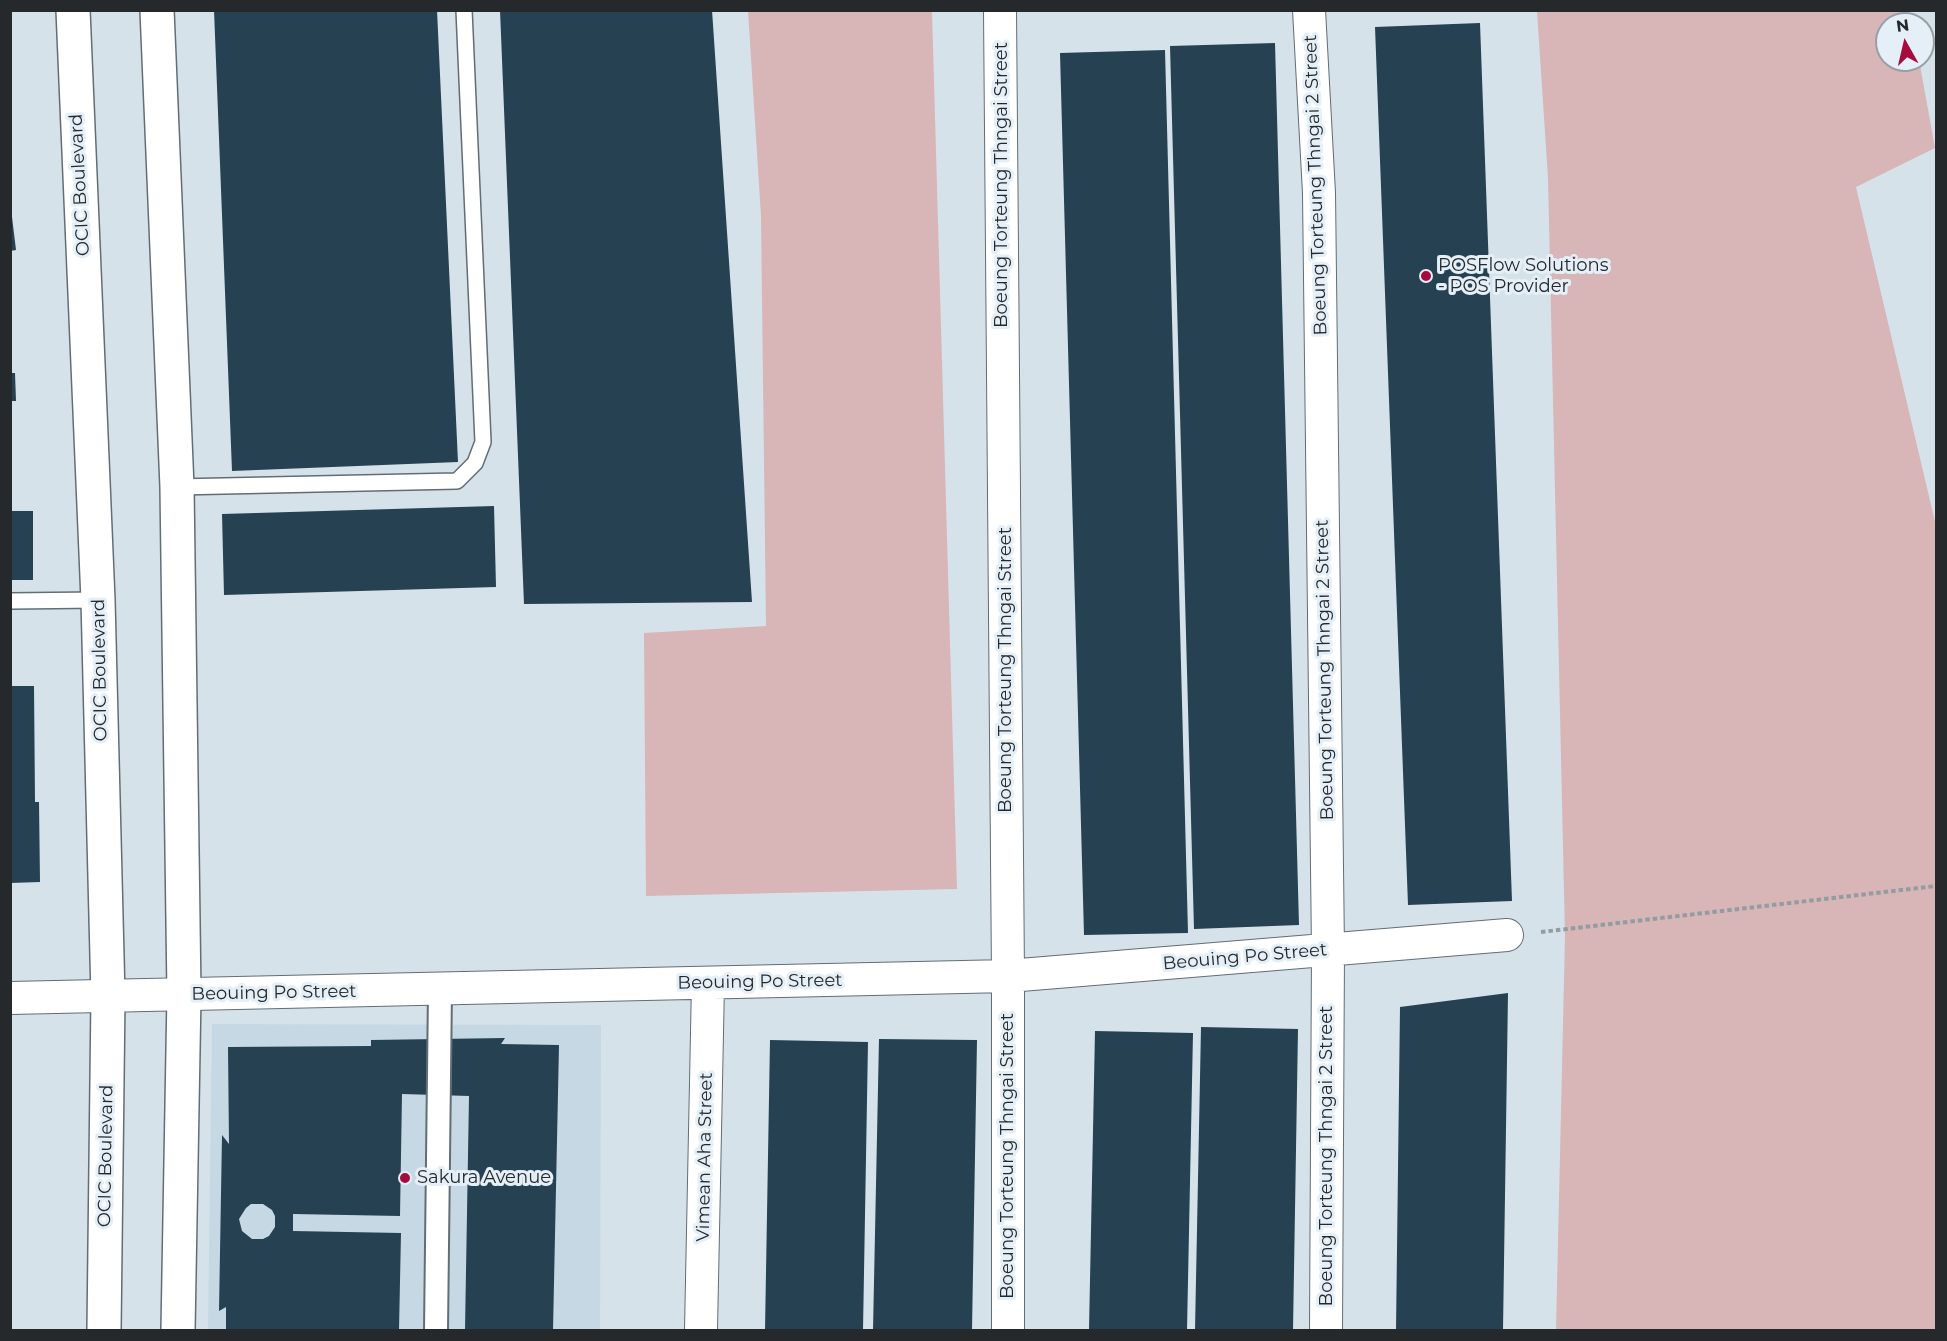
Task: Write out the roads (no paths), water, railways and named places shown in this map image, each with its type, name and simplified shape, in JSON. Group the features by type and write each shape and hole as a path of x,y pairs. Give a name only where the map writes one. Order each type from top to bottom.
{"street":[{"name":"OCIC Boulevard","path":"73,10 98,600 108,996 104,1330"},
{"path":"157,10 177,487 184,994 178,1330"},
{"name":"Boeung Torteung Thngai Street","path":"1000,10 1008,976 1008,1330"},
{"name":"Boeung Torteung Thngai 2 Street","path":"1309,10 1320,193 1328,951 1326,1330"},
{"name":"Beouing Po Street","path":"10,998 1008,976 1507,935"},
{"name":"Vimean Aha Street","path":"701,1330 708,983"},
{"path":"436,1330 440,989"}],"lane":[{"path":"177,487 457,481 475,463 483,442 464,10"},
{"path":"10,601 98,600"}],"place":[{"name":"POSFlow Solutions - POS Provider","path":"1426,276"},
{"name":"Sakura Avenue","path":"405,1178"}]}
